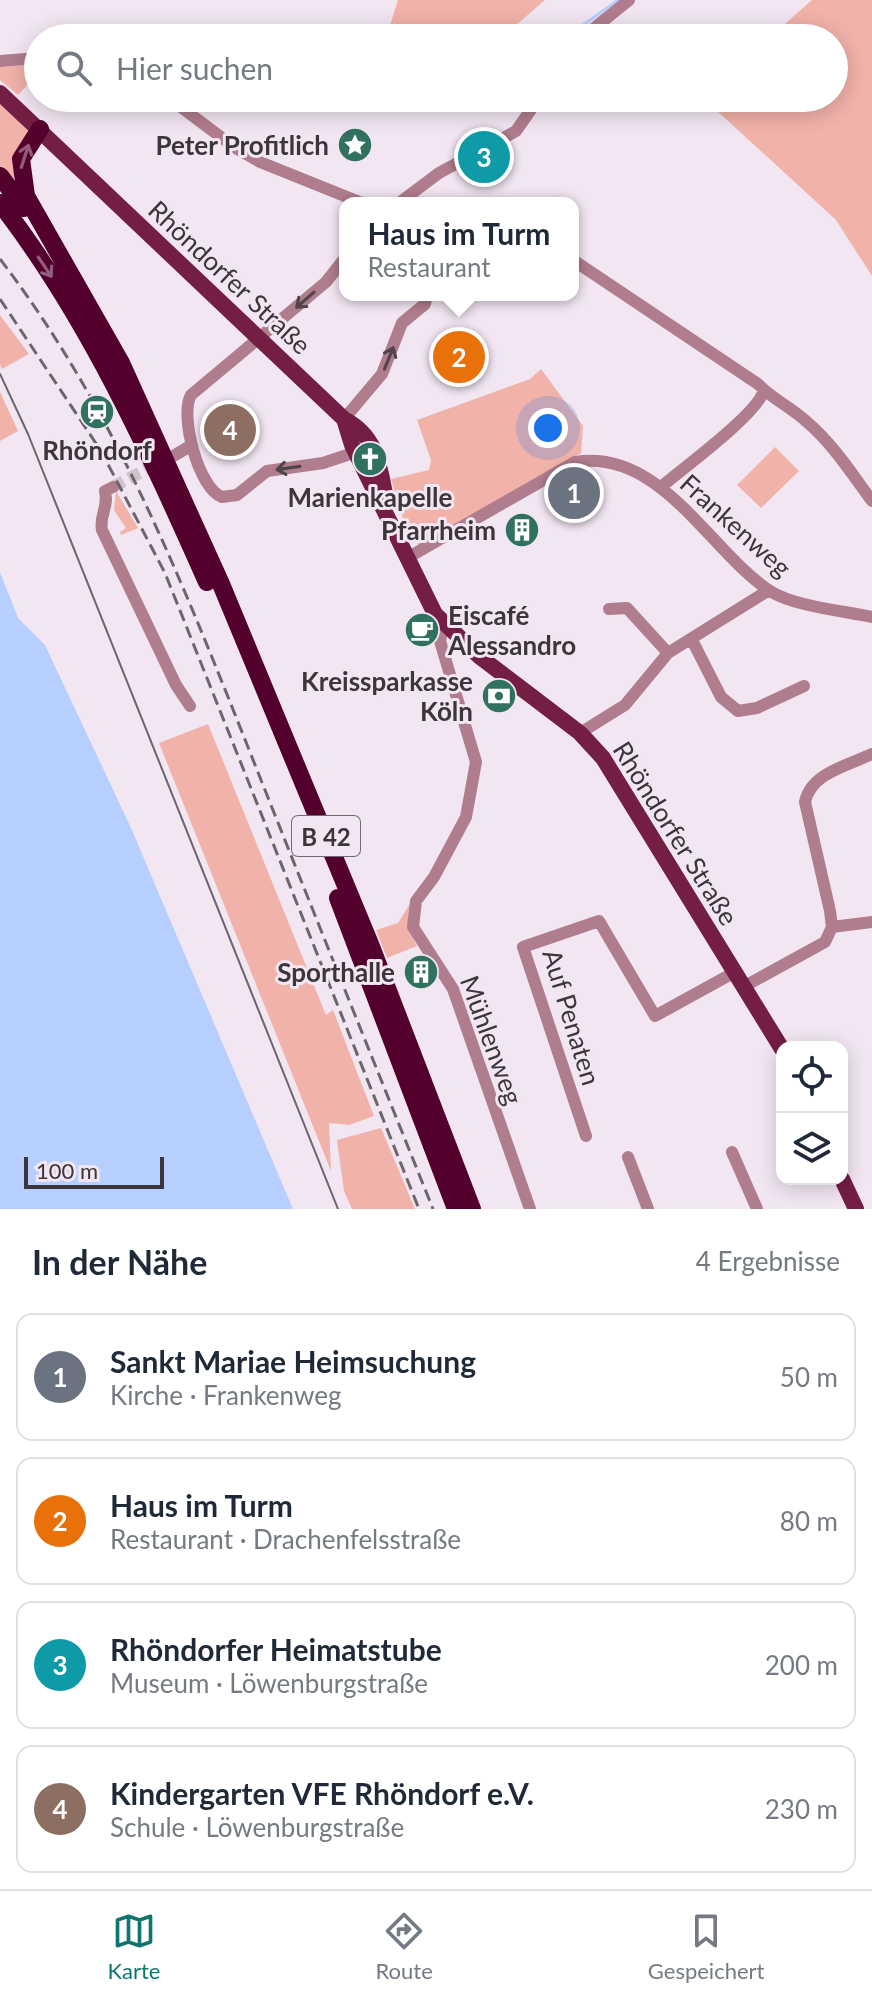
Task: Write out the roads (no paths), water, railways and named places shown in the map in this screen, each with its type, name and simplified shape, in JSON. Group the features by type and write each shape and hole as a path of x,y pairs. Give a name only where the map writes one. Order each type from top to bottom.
{"highway":[{"name":"B 42","path":"40,129 21,159 20,175 26,196 48,230 57,252"},
{"name":"B 42","path":"0,176 57,252 121,363 150,440"},
{"name":"B 42","path":"4,209 65,296 168,465 321,823 472,1209"},
{"name":"B 42","path":"168,465 456,1209"}],"main road":[{"name":"Rhöndorfer Straße","path":"0,93 344,419 358,444 375,447 390,516 425,598 448,628 580,733 619,783 777,1041"},
{"path":"845,1185 856,1209"}],"street":[{"path":"599,24 629,0"},
{"path":"0,61 24,59"},
{"path":"188,112 234,147 260,162 347,197"},
{"path":"407,197 439,173 516,131 529,112"},
{"path":"579,264 664,318 758,384 763,392 777,397 827,441 872,501"},
{"path":"339,266 326,282 189,399 192,445 208,489 215,495 228,498 267,471 323,463 358,444"},
{"path":"344,419 382,374 402,323 426,301"},
{"path":"661,487 738,421 760,400 763,392"},
{"path":"168,465 192,445"},
{"name":"Frankenweg","path":"407,558 575,462 607,464 661,487 769,590 872,617"},
{"path":"113,487 105,491 107,508 100,519 102,530 176,685 190,706"},
{"path":"580,733 625,705 668,653 769,590"},
{"path":"609,609 627,608 668,653"},
{"name":"Mühlenweg","path":"448,628 442,632 440,641 476,762 466,817 450,851 416,901 412,910 413,927 453,989 530,1209"},
{"path":"692,640 721,697 738,711 757,708 804,686"},
{"path":"739,980 825,942 832,927 805,802 807,791 813,781 872,754"},
{"name":"Auf Penaten","path":"586,1136 523,947 599,921 655,1016 739,980"},
{"path":"832,927 872,922"},
{"path":"732,1152 757,1209"},
{"path":"628,1157 648,1209"}],"water":[{"path":"0,572 18,618 45,645 131,828 293,1209 0,1209"}],"waterway":[{"path":"585,24 618,0"}],"tunnel":[{"path":"113,487 160,462"}],"tram line":[{"path":"0,374 28,434 338,1209"}],"railway":[{"path":"0,259 76,371 167,550 433,1209"},
{"path":"0,299 101,451 165,573 419,1209"}],"place":[{"name":"Peter Profitlich","path":"355,145"},
{"name":"Rhöndorfer Heimatstube","path":"484,157"},
{"name":"Haus im Turm","path":"459,357"},
{"name":"Rhöndorf","path":"97,412"},
{"name":"Kindergarten VFE Rhöndorf e.V.","path":"230,430"},
{"name":"Marienkapelle","path":"370,459"},
{"name":"Sankt Mariae Heimsuchung","path":"574,493"},
{"name":"Pfarrheim","path":"522,530"},
{"name":"Eiscafé Alessandro","path":"422,630"},
{"name":"Kreissparkasse Köln","path":"499,696"},
{"name":"Sporthalle","path":"421,972"}]}
